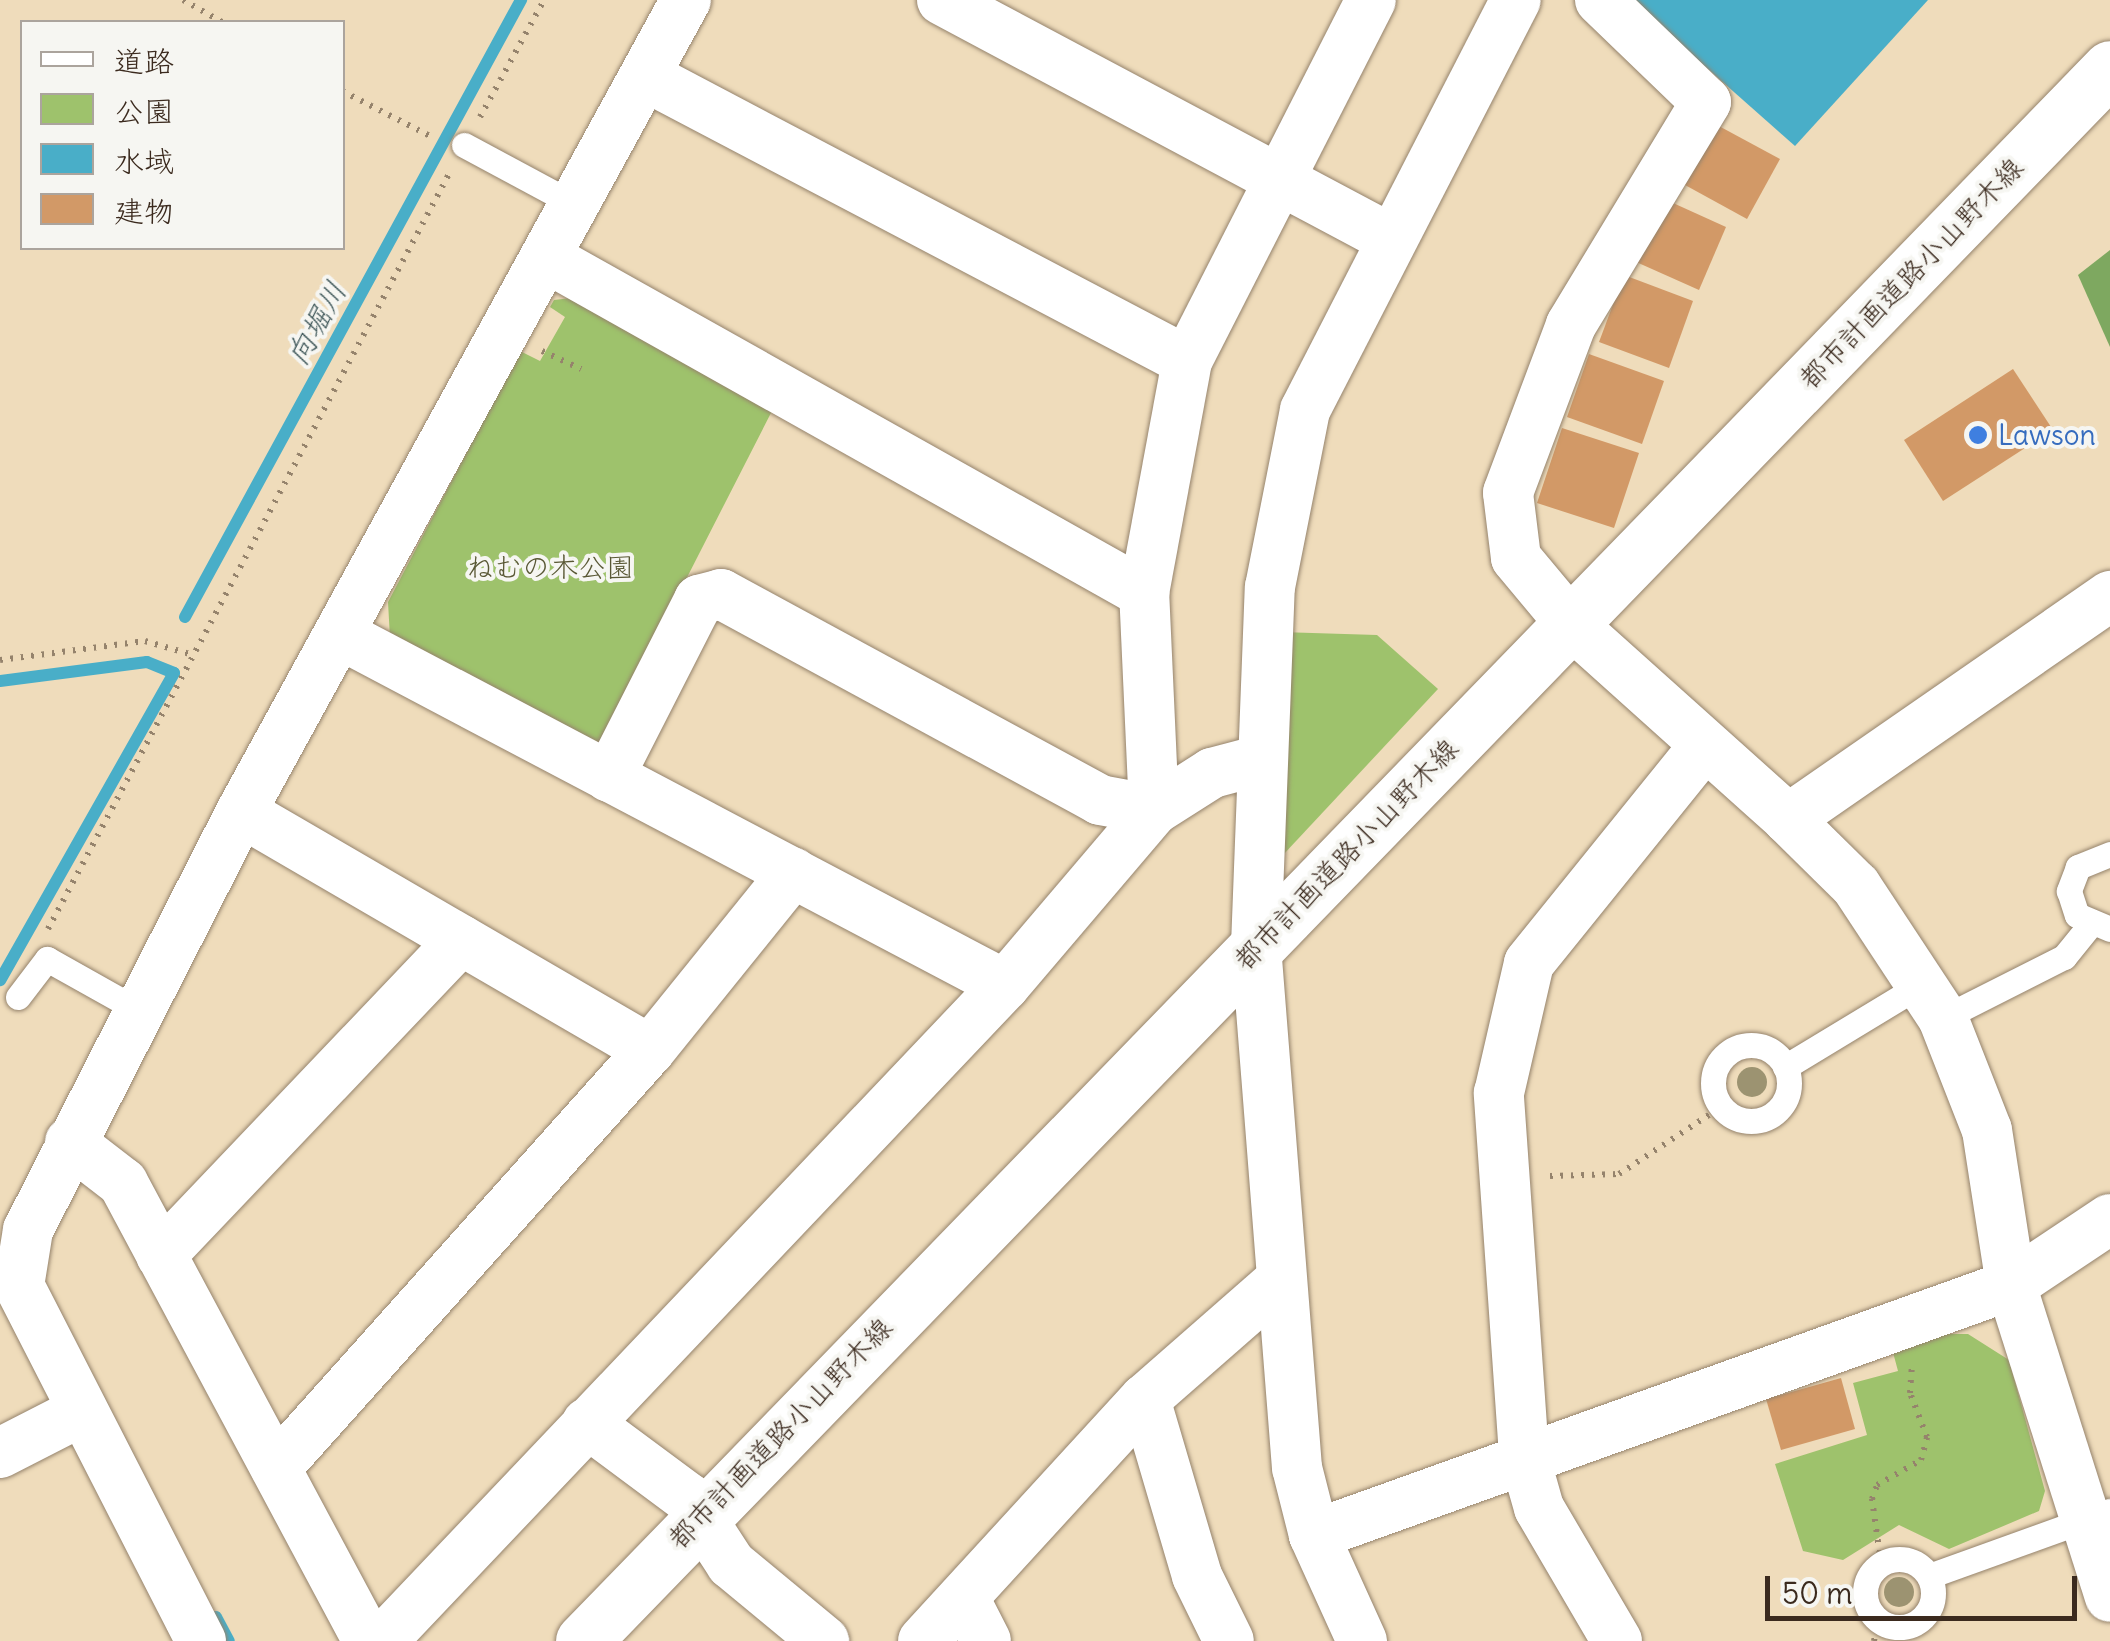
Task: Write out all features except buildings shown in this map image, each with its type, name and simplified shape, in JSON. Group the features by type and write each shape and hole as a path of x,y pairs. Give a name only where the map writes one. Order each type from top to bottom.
{"street":[{"path":"201,1641 80,1412 19,1286 28,1230 136,1009 241,812 345,637 686,0"},
{"path":"942,0 1387,236"},
{"path":"1154,810 1144,592 1187,360 1276,178 1370,0"},
{"path":"1362,1641 1314,1534 1297,1468 1256,946 1262,760 1283,487 1304,410 1387,236 1516,0"},
{"path":"1600,0 1706,102 1572,325 1508,493 1516,558 1571,624 1856,886 1933,1001 1987,1130 2010,1285 2097,1516 2110,1597"},
{"name":"都市計画道路小山野木線","path":"583,1641 695,1518 2110,68"},
{"path":"645,76 1187,360"},
{"path":"547,258 1144,592"},
{"path":"608,777 700,600 721,594 1100,800 1154,810"},
{"path":"1788,820 2110,596"},
{"path":"345,637 1006,985"},
{"path":"1617,1641 1539,1508 1524,1454 1498,1178 1499,1093 1530,963 1706,745"},
{"path":"382,1641 586,1422 1006,985 1154,810 1212,773 1262,760"},
{"path":"241,812 650,1050"},
{"path":"276,1468 650,1050 793,873"},
{"path":"161,1254 461,940"},
{"path":"70,1142 123,1182 368,1641"},
{"path":"1314,1534 1524,1454 2010,1285 2110,1219"},
{"path":"923,1641 1146,1399 1282,1280"},
{"path":"1146,1399 1197,1576 1229,1641"},
{"path":"0,1453 80,1412"},
{"path":"586,1422 688,1498 695,1518 732,1564 824,1641"},
{"path":"964,1598 986,1641"}],"lane":[{"path":"464,146 576,205"},
{"path":"1785,1067 1933,1001 2064,956 2100,927 2071,904 2071,878 2088,859 2110,854"},
{"path":"18,997 47,959 136,1009"},
{"path":"1732,1050 1768,1050 1785,1067 1788,1090 1768,1117 1744,1121 1722,1108 1713,1083 1732,1050"},
{"path":"1928,1576 2097,1516"},
{"path":"1904,1558 1928,1576 1933,1601 1921,1620 1876,1631 1864,1592 1881,1563 1904,1558"}],"path":[{"path":"183,0 218,20"},
{"path":"47,959 56,904 544,0"},
{"path":"345,93 418,134 464,146"},
{"path":"0,660 145,642 190,654"},
{"path":"1498,1178 1619,1174 1722,1108"},
{"path":"1881,1563 1872,1499 1877,1485 1921,1460 1927,1438 1910,1392 1909,1321"}],"green space":[{"path":"2110,250 2110,347 2078,275"},
{"name":"ねむの木公園","path":"571,298 773,409 603,742 578,745 390,638 388,602 520,351 540,361 565,317 550,307 554,300"},
{"path":"1280,632 1377,635 1438,689 1283,855"},
{"path":"1939,1334 1968,1334 2009,1360 2045,1491 2039,1511 1949,1549 1899,1525 1843,1560 1803,1551 1775,1464 1867,1435 1853,1383 1898,1371 1891,1345"}],"water":[{"path":"1630,0 1928,0 1795,146"}],"waterway":[{"name":"向堀川","path":"185,617 521,0"},
{"path":"0,681 147,662 174,673 0,980"},
{"path":"216,1617 229,1641"}],"place":[{"name":"Lawson","path":"1978,435"}]}
